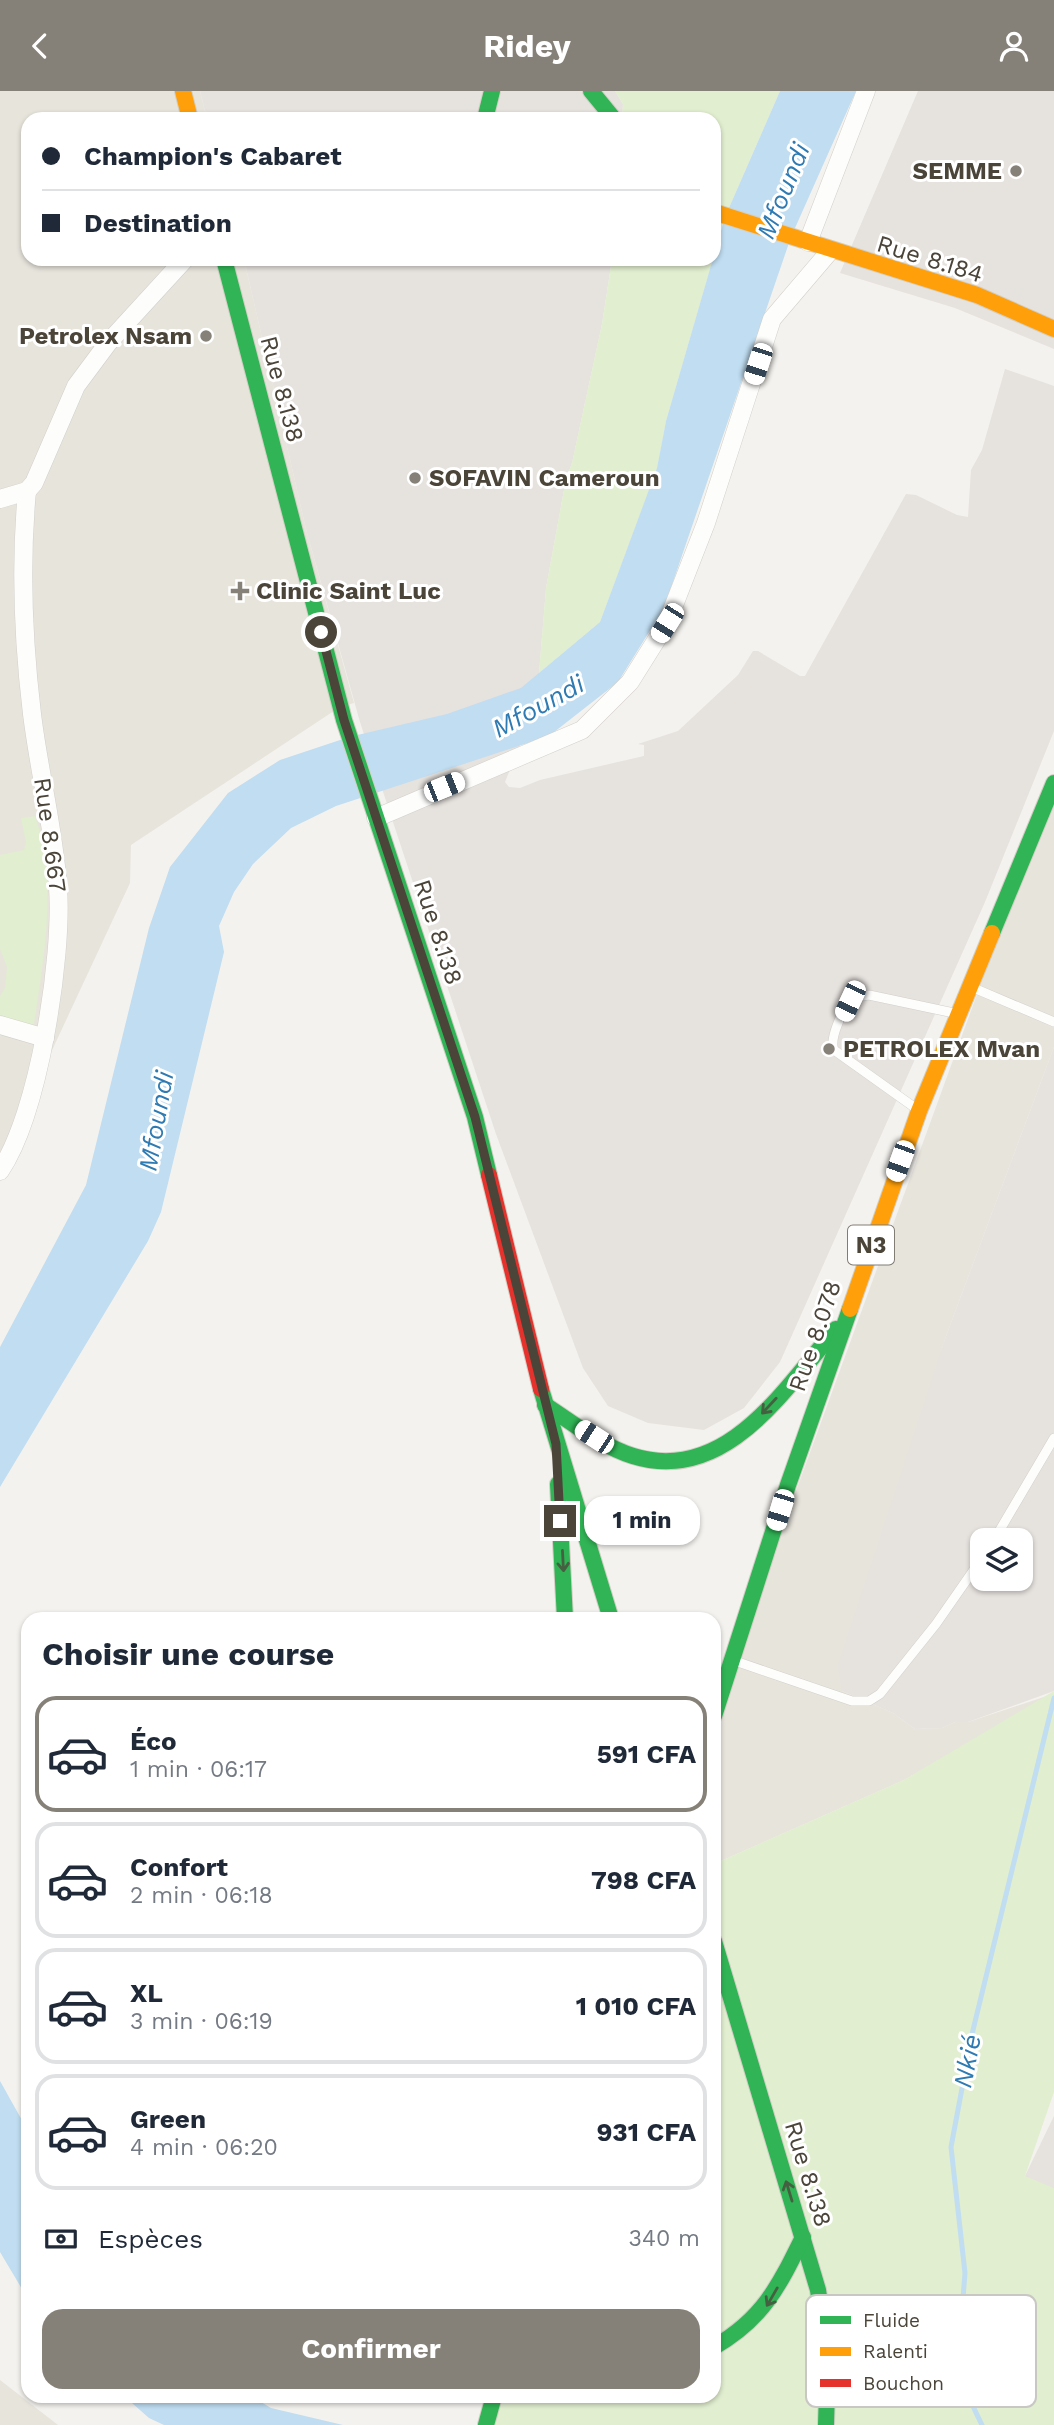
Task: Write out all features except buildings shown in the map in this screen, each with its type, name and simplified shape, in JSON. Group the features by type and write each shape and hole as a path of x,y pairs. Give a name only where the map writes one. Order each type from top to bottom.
{"main road":[{"path":"183,91 188,112"},
{"path":"487,112 492,91"},
{"path":"591,91 608,112"},
{"name":"Rue 8.184","path":"721,214 830,251 977,295 1054,329"},
{"name":"Rue 8.138","path":"226,266 344,720 475,1117 545,1405 609,1612"},
{"name":"Rue 8.078","path":"721,1695 846,1317 919,1111 968,985 1054,783"},
{"path":"545,1405 594,1437 634,1456 668,1461 706,1453 730,1443 767,1408 846,1317"},
{"path":"556,1444 565,1612"},
{"name":"Rue 8.138","path":"721,1964 818,2295"},
{"path":"721,2343 733,2337 763,2311 803,2237"},
{"path":"487,2420 492,2403"},
{"name":"Rue 8.138","path":"825,2425 828,2407"}],"street":[{"path":"800,240 866,91"},
{"path":"374,812 582,730 630,682 667,623 682,586 706,523 772,319 830,251"},
{"path":"0,499 27,491 34,483 76,386 108,343 179,266"},
{"name":"Rue 8.667","path":"0,1171 21,1128 45,1038 59,911 55,858 32,715 22,618 27,491"},
{"path":"0,1024 45,1038"}],"lane":[{"path":"968,985 1054,1022"},
{"path":"919,1111 834,1050 833,1037 850,1001 859,996 869,995 957,1014"},
{"path":"1001,1528 1054,1438"},
{"path":"733,1660 852,1701 869,1701 880,1694 936,1625 970,1575"}],"shaded area":[{"path":"0,91 200,91 205,112 21,112 21,266 246,266 306,529 354,703 340,707 131,845 130,883 0,1162"},
{"path":"200,91 615,91 623,104 622,112 205,112"},
{"path":"918,91 1054,91 1054,349 955,308 840,273"},
{"path":"246,266 611,266 602,324 572,463 566,479 546,588 539,673 528,724 505,782 509,787 520,788 540,780 644,756 644,745 638,744 678,731 738,675 753,651 758,651 800,676 805,676 906,494 916,495 957,515 968,517 971,470 982,450 1005,369 1054,386 1054,731 985,902 780,1362 744,1408 704,1430 648,1423 608,1406 583,1368 496,1134 360,722 306,529"},
{"path":"1054,783 1054,1047 945,1339 842,1691 893,1713 915,1729 942,1728 955,1722 968,1722 1053,1694 904,1780 721,1861 721,1697"},
{"path":"1054,1047 1054,1691 968,1722 955,1722 942,1728 915,1729 893,1713 842,1691 838,1665 945,1339"},
{"path":"1054,2116 1054,2233 1025,2176"},
{"path":"0,2380 21,2396 21,2403 30,2403 58,2425 0,2425"}],"green space":[{"path":"615,91 780,91 721,230 721,112 622,112 623,104"},
{"path":"611,266 711,266 666,421 657,469 600,622 539,673 546,588 566,479 572,463 602,324"},
{"path":"35,816 42,842 48,895 33,1031 25,1038 0,1036 0,996 5,988 7,967 0,949 0,855 24,850 26,842 21,818"},
{"path":"1054,1691 1054,2092 1025,2176 1054,2188 1054,2425 486,2425 492,2403 721,2403 721,1861 904,1780"}],"water":[{"name":"Mfoundi","path":"780,91 856,91 791,237 664,608 618,682 549,736 336,806 291,828 253,864 234,892 219,926 224,952 161,1212 148,1241 0,1487 0,1347 86,1185 149,928 170,867 228,793 280,760 349,737 447,714 521,688 600,622 657,468 666,421 711,266 721,266 721,231"},
{"path":"0,2081 21,2118 21,2287 0,2252"},
{"path":"132,2403 263,2403 271,2408 343,2425 164,2425 149,2418"}],"waterway":[{"name":"Nkié","path":"963,2295 965,2273 951,2147 973,2030 1054,1698"},
{"name":"Nkié","path":"973,2407 982,2425"}],"traffic: fast":[{"path":"487,112 492,91"},
{"path":"591,91 608,112"},
{"path":"226,266 344,720 475,1117 489,1175"},
{"path":"992,933 1054,783"},
{"path":"721,1694 788,1485 850,1309"},
{"path":"545,1405 621,1452 666,1461 697,1457 725,1444 774,1403 836,1329"},
{"path":"541,1389 609,1612"},
{"path":"558,1484 565,1612"},
{"path":"721,1964 819,2295"},
{"path":"721,2342 745,2325 768,2300 803,2237"},
{"path":"486,2425 492,2403"},
{"path":"826,2425 827,2407"}],"traffic: slow":[{"path":"183,91 188,112"},
{"path":"721,214 977,295 1054,329"},
{"path":"850,1309 919,1111 992,933"}],"traffic: jam":[{"path":"489,1175 541,1389"}],"place":[{"name":"SEMME","path":"1016,171"},
{"name":"Petrolex Nsam","path":"206,336"},
{"name":"SOFAVIN Cameroun","path":"415,478"},
{"name":"Clinic Saint Luc","path":"240,591"},
{"name":"PETROLEX Mvan","path":"829,1049"}],"route":[{"path":"321,632 344,720 368,796 475,1117 556,1444 560,1521"}]}
